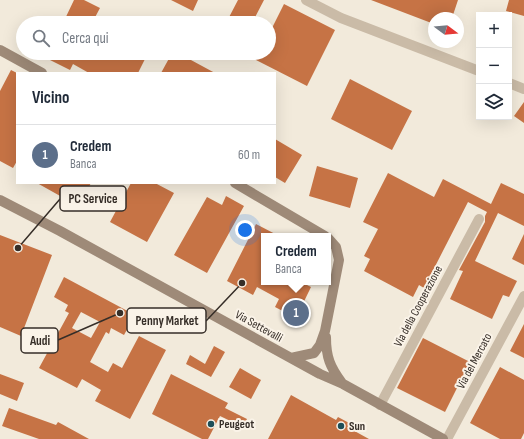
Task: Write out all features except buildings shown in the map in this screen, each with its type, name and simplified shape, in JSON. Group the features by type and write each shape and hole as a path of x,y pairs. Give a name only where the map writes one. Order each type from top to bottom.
{"main road":[{"path":"0,50 16,59"},
{"path":"18,60 40,72"},
{"path":"237,184 321,233"},
{"name":"Via Settevalli","path":"0,200 60,231 290,358 343,384 443,439"},
{"path":"290,358 314,353 320,345 325,331 339,260 336,247 331,241"},
{"path":"325,331 328,360 334,372 343,384"}],"street":[{"path":"306,0 341,18 476,70"},
{"path":"512,84 524,89"},
{"name":"Via della Cooperazione","path":"380,405 479,219"},
{"name":"Via del Mercato","path":"447,439 524,296"}],"place":[{"name":"PC Service","path":"18,248"},
{"name":"Penny Market","path":"242,283"},
{"name":"Audi","path":"120,313"},
{"name":"Credem","path":"296,313"},
{"name":"Peugeot","path":"211,424"},
{"name":"Sun","path":"341,426"}]}
